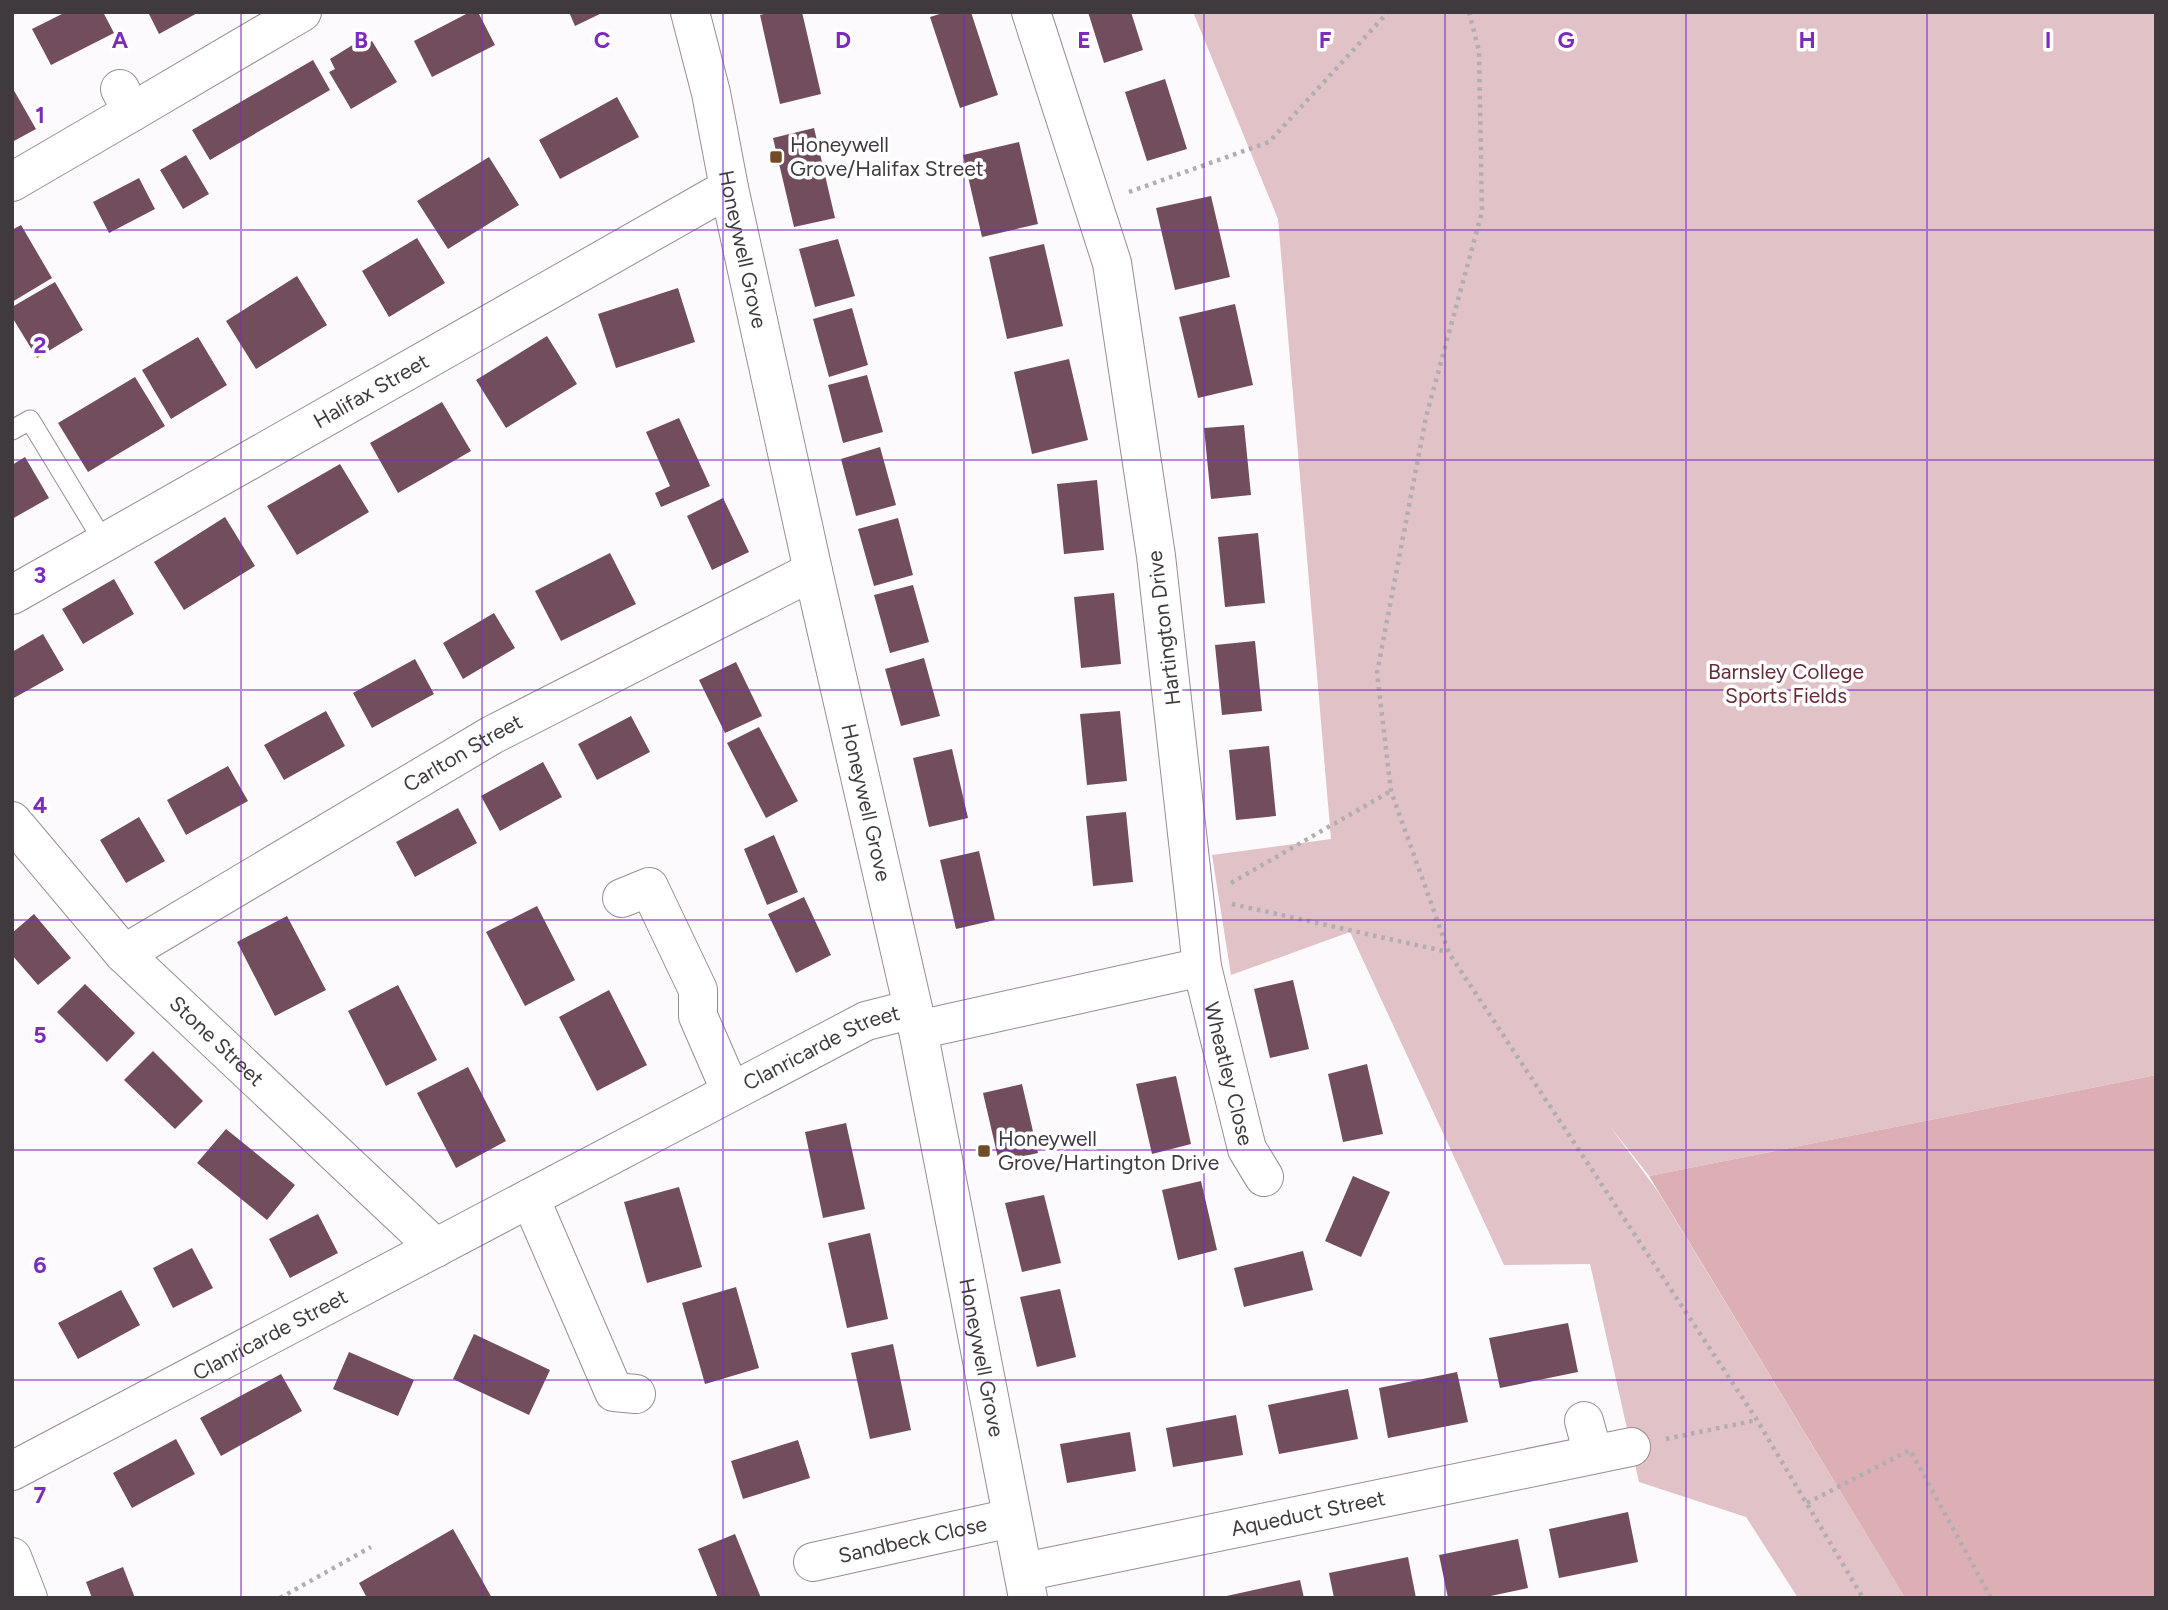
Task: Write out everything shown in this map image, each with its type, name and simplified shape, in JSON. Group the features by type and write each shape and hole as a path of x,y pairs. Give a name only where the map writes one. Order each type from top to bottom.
{"street":[{"path":"12,182 126,100 302,12"},
{"name":"Honeywell Grove","path":"690,12 711,93 729,188 813,571 916,1019 1026,1585"},
{"name":"Hartington Drive","path":"1031,12 1112,263 1154,543 1199,897 1202,967"},
{"name":"Halifax Street","path":"12,595 729,188"},
{"name":"Carlton Street","path":"124,954 492,735 813,571"},
{"name":"Stone Street","path":"12,821 124,954 436,1248"},
{"name":"Clanricarde Street","path":"622,898 649,887 698,990 698,1016 731,1092"},
{"path":"916,1019 1202,967"},
{"name":"Wheatley Close","path":"1202,967 1247,1149 1264,1177"},
{"name":"Clanricarde Street","path":"12,1471 866,1021 916,1019"},
{"path":"530,1198 614,1392 636,1394"},
{"name":"Aqueduct Street","path":"1026,1585 1588,1438 1631,1447"},
{"name":"Sandbeck Close","path":"813,1562 1011,1518"},
{"path":"12,1558 28,1598"}],"lane":[{"path":"12,430 30,419 104,542"}],"path":[{"path":"1094,205 1269,142 1388,12"},
{"path":"1468,12 1479,51 1482,212 1426,417 1377,674 1391,791 1449,953 1757,1420 1864,1598"},
{"path":"1199,897 1391,791"},
{"path":"1199,897 1449,953"},
{"path":"1631,1447 1757,1420"},
{"path":"1807,1503 1910,1450 1991,1598"},
{"path":"280,1598 371,1547"}],"green space":[{"name":"Barnsley College Sports Fields","path":"1193,12 2156,12 2156,1075 1649,1176 1609,1125 1659,1193 1905,1598 1798,1598 1746,1517 1639,1482 1590,1264 1504,1265 1350,932 1231,975 1212,855 1331,839 1278,219"}],"shaded area":[{"path":"2156,1075 2156,1598 1905,1598 1649,1176"}],"building":[{"path":"66,12 103,12 114,33 51,65 32,29"},
{"path":"148,12 199,12 159,34"},
{"path":"470,12 478,12 495,45 432,77 414,41"},
{"path":"569,12 604,12 575,26"},
{"path":"771,12 802,12 821,94 780,104 760,15"},
{"path":"946,12 971,12 998,95 960,108 930,17"},
{"path":"1088,12 1131,12 1143,50 1104,63"},
{"path":"359,41 362,47 372,41 397,82 351,109 329,72 335,69 330,59"},
{"path":"313,60 330,90 210,160 192,130"},
{"path":"1165,79 1187,149 1147,161 1125,92"},
{"path":"12,87 36,129 12,142"},
{"path":"617,97 639,137 560,179 539,140"},
{"path":"814,128 835,218 794,227 773,138"},
{"path":"1019,142 1038,224 982,237 963,155"},
{"path":"186,155 209,194 183,209 160,170"},
{"path":"489,157 519,205 448,249 417,201"},
{"path":"139,178 155,209 109,233 93,202"},
{"path":"1211,196 1230,277 1175,290 1156,208"},
{"path":"21,225 52,278 12,302 12,230"},
{"path":"417,238 445,283 389,317 362,271"},
{"path":"838,239 855,296 815,307 799,249"},
{"path":"1044,244 1063,326 1007,339 989,257"},
{"path":"297,276 327,325 256,369 226,321"},
{"path":"55,282 83,330 37,358 12,317 12,307"},
{"path":"678,288 695,342 616,368 598,314"},
{"path":"1235,304 1253,385 1198,398 1179,317"},
{"path":"852,308 868,365 829,377 813,319"},
{"path":"547,336 577,384 506,428 476,380"},
{"path":"198,337 227,385 171,419 142,370"},
{"path":"1069,359 1088,440 1032,454 1014,372"},
{"path":"867,375 883,432 843,443 828,385"},
{"path":"135,377 165,426 88,472 58,423"},
{"path":"442,402 471,451 398,493 370,443"},
{"path":"679,418 710,486 661,507 655,493 670,486 646,432"},
{"path":"1244,425 1251,495 1211,499 1204,428"},
{"path":"880,447 896,505 856,516 841,459"},
{"path":"25,457 49,498 12,519 12,465"},
{"path":"340,464 369,512 297,555 267,506"},
{"path":"1097,480 1104,550 1064,554 1057,484"},
{"path":"723,498 749,552 712,570 687,516"},
{"path":"225,517 255,566 184,610 154,562"},
{"path":"898,518 913,575 874,586 858,529"},
{"path":"1258,533 1265,603 1225,607 1218,537"},
{"path":"610,553 636,604 561,641 535,591"},
{"path":"114,579 134,614 83,644 62,609"},
{"path":"913,585 929,642 890,653 874,595"},
{"path":"1114,593 1121,664 1081,668 1074,597"},
{"path":"494,613 515,648 463,679 443,643"},
{"path":"43,634 64,670 12,699 12,652"},
{"path":"1255,641 1262,711 1222,715 1215,645"},
{"path":"924,658 940,716 901,726 885,669"},
{"path":"415,659 434,694 372,728 353,693"},
{"path":"736,662 762,716 725,733 699,680"},
{"path":"326,711 345,746 284,780 264,745"},
{"path":"1120,711 1127,781 1087,785 1080,714"},
{"path":"631,716 650,752 597,780 578,744"},
{"path":"759,727 798,801 766,818 727,743"},
{"path":"1269,746 1276,816 1236,820 1229,750"},
{"path":"952,749 968,818 929,827 913,758"},
{"path":"543,762 562,797 500,831 481,796"},
{"path":"228,766 248,801 186,835 167,800"},
{"path":"458,808 477,843 415,877 396,842"},
{"path":"1126,812 1133,882 1093,886 1086,816"},
{"path":"139,817 165,861 126,883 100,840"},
{"path":"774,835 798,892 767,905 744,849"},
{"path":"979,851 995,920 956,929 940,860"},
{"path":"804,897 831,955 796,973 768,914"},
{"path":"537,906 575,980 525,1006 486,932"},
{"path":"34,914 71,958 38,985 12,955 12,933"},
{"path":"287,916 326,990 275,1016 237,942"},
{"path":"1293,980 1309,1049 1270,1058 1254,989"},
{"path":"85,984 135,1033 107,1062 57,1012"},
{"path":"398,985 437,1060 386,1086 348,1011"},
{"path":"609,990 647,1065 597,1091 559,1017"},
{"path":"153,1051 203,1101 175,1129 124,1080"},
{"path":"1367,1064 1383,1134 1343,1142 1328,1074"},
{"path":"468,1067 506,1141 456,1168 417,1093"},
{"path":"1176,1076 1191,1144 1152,1154 1136,1084"},
{"path":"1022,1084 1038,1153 999,1162 983,1093"},
{"path":"846,1123 865,1209 823,1218 805,1132"},
{"path":"226,1129 295,1185 267,1220 197,1163"},
{"path":"1353,1176 1390,1192 1361,1257 1325,1241"},
{"path":"1201,1181 1217,1250 1178,1260 1162,1190"},
{"path":"679,1187 702,1267 647,1283 624,1202"},
{"path":"1044,1195 1061,1263 1022,1272 1005,1203"},
{"path":"318,1214 338,1253 290,1278 269,1239"},
{"path":"870,1233 888,1319 847,1328 828,1243"},
{"path":"192,1248 213,1288 173,1308 153,1268"},
{"path":"1303,1251 1313,1290 1244,1307 1234,1268"},
{"path":"736,1287 759,1368 705,1384 682,1303"},
{"path":"1060,1289 1076,1357 1037,1367 1020,1297"},
{"path":"121,1290 140,1325 78,1359 58,1323"},
{"path":"1568,1323 1578,1372 1500,1388 1489,1338"},
{"path":"474,1334 550,1370 529,1415 453,1379"},
{"path":"893,1344 911,1430 870,1439 851,1353"},
{"path":"349,1352 414,1380 398,1416 333,1389"},
{"path":"1457,1372 1468,1422 1388,1438 1379,1388"},
{"path":"281,1374 302,1411 221,1456 200,1418"},
{"path":"1348,1389 1358,1439 1279,1454 1268,1405"},
{"path":"1236,1415 1243,1455 1173,1467 1166,1428"},
{"path":"1130,1432 1136,1471 1067,1483 1060,1444"},
{"path":"176,1439 195,1474 132,1508 113,1473"},
{"path":"798,1440 810,1478 743,1499 731,1461"},
{"path":"1628,1512 1638,1562 1559,1578 1549,1529"},
{"path":"453,1529 492,1598 367,1598 359,1583"},
{"path":"735,1534 761,1598 718,1598 698,1549"},
{"path":"1518,1539 1528,1588 1481,1598 1448,1598 1439,1555"},
{"path":"1408,1557 1416,1598 1334,1598 1329,1573"},
{"path":"123,1567 135,1598 92,1598 86,1582"},
{"path":"1300,1580 1304,1598 1222,1598 1222,1597"}],"place":[{"name":"Honeywell Grove/Halifax Street","path":"776,157"},
{"name":"Honeywell Grove/Hartington Drive","path":"984,1151"}]}
